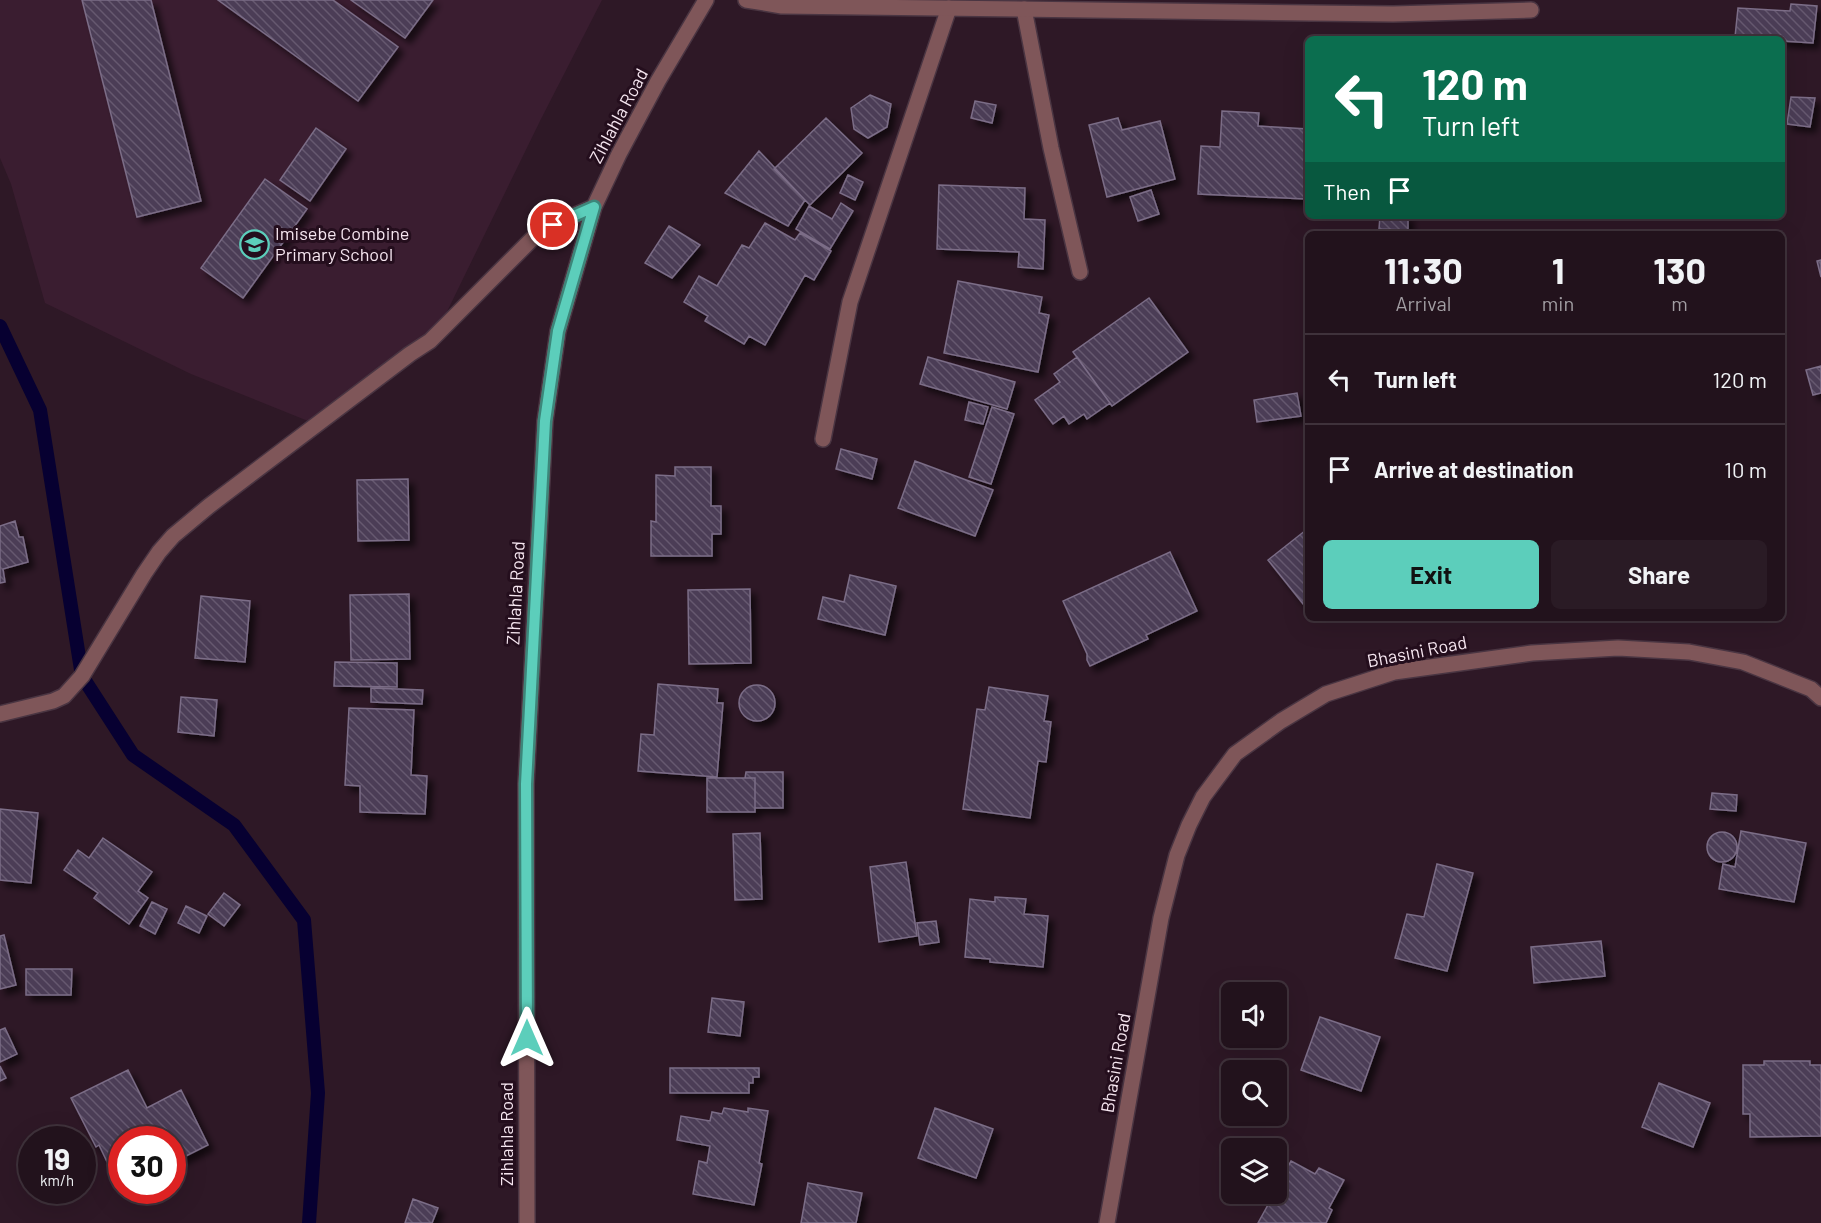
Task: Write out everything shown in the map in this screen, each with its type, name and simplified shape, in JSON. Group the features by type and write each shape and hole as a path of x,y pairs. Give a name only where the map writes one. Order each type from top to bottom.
{"street":[{"name":"Zihlahla Road","path":"527,1223 526,784 545,421 558,331 594,207 658,81 706,0"},
{"path":"747,0 782,6 1393,14 1531,10"},
{"path":"823,440 850,302 949,8"},
{"path":"1024,9 1051,148 1080,272"},
{"path":"0,714 53,701 64,696 82,676 144,574 173,536 209,506 430,341 535,236 553,225 594,207"},
{"name":"Bhasini Road","path":"1107,1223 1161,918 1177,855 1203,797 1235,754 1281,721 1326,694 1394,672 1532,653 1618,648 1689,652 1743,662 1802,685 1821,698"}],"shaded area":[{"name":"Imisebe Combine Primary School","path":"0,0 602,0 439,328 313,423 191,374 45,303 11,184 0,158"}],"building":[{"path":"82,0 151,0 201,201 137,217"},
{"path":"218,0 333,0 398,47 358,101"},
{"path":"351,0 433,0 405,38"},
{"path":"1791,4 1817,6 1813,43 1785,41 1785,36 1735,36 1738,8 1790,11"},
{"path":"870,95 891,104 887,127 868,138 854,129 851,108"},
{"path":"1791,97 1815,98 1810,127 1787,124"},
{"path":"975,101 996,105 992,123 971,118"},
{"path":"1222,111 1259,113 1258,126 1305,129 1305,199 1198,194 1201,146 1220,147"},
{"path":"826,118 862,153 810,205 774,169"},
{"path":"1118,118 1122,130 1160,121 1175,179 1107,197 1089,125"},
{"path":"316,128 346,149 310,201 280,180"},
{"path":"759,151 805,200 788,226 725,193"},
{"path":"848,175 863,182 855,200 840,193"},
{"path":"265,179 307,209 243,298 201,268"},
{"path":"939,185 1025,188 1024,219 1045,220 1043,269 1018,267 1019,252 937,249"},
{"path":"1151,190 1159,214 1138,221 1130,197"},
{"path":"841,203 853,211 830,249 796,229 809,206 832,219"},
{"path":"1380,219 1408,219 1408,230 1379,229"},
{"path":"765,223 795,240 800,233 831,251 814,280 805,275 765,345 749,336 744,344 705,321 708,316 684,302 699,276 717,286 742,245 749,248"},
{"path":"669,226 700,245 672,278 645,263"},
{"path":"1821,260 1821,277 1817,261"},
{"path":"958,281 1042,297 1039,313 1049,315 1038,372 944,353"},
{"path":"1149,298 1188,352 1112,406 1073,352"},
{"path":"928,357 1015,382 1007,409 920,384"},
{"path":"1077,357 1110,403 1087,419 1084,414 1069,424 1064,416 1053,424 1035,400 1060,382 1054,374"},
{"path":"1821,366 1821,393 1813,395 1806,370"},
{"path":"1297,393 1301,416 1257,422 1254,400"},
{"path":"969,402 988,407 983,424 965,420"},
{"path":"992,407 1014,414 991,484 969,477"},
{"path":"841,449 877,459 872,479 836,469"},
{"path":"915,461 993,490 975,536 898,508"},
{"path":"675,467 711,467 711,506 721,506 721,534 712,534 712,556 651,556 651,521 656,522 656,475 675,476"},
{"path":"408,479 409,540 358,541 357,480"},
{"path":"15,521 19,537 23,537 28,562 3,569 5,582 0,583 0,526"},
{"path":"1305,531 1305,606 1268,560"},
{"path":"1170,552 1197,611 1146,635 1148,639 1090,666 1087,654 1063,601"},
{"path":"850,575 896,586 885,635 818,619 823,597 844,602"},
{"path":"750,589 751,663 689,664 688,590"},
{"path":"409,594 410,659 351,660 350,595"},
{"path":"201,596 250,601 245,662 195,658"},
{"path":"335,662 397,663 397,687 334,686"},
{"path":"658,684 718,689 717,703 723,703 717,777 638,771 641,734 654,735"},
{"path":"757,685 770,690 775,703 770,716 757,721 744,716 739,703 744,690"},
{"path":"989,687 1048,696 1044,721 1051,722 1046,762 1038,761 1030,818 963,809 977,709 985,710"},
{"path":"371,688 423,690 422,704 371,702"},
{"path":"181,697 217,700 214,736 178,732"},
{"path":"349,708 414,710 411,775 427,776 425,814 360,812 360,786 345,785"},
{"path":"746,772 783,772 783,808 755,808 755,778 745,778"},
{"path":"707,778 755,778 755,812 707,812"},
{"path":"1712,793 1737,795 1736,811 1710,809"},
{"path":"0,809 38,813 31,883 0,880"},
{"path":"1741,831 1806,843 1794,902 1719,889 1723,864 1735,867"},
{"path":"1722,832 1733,836 1737,847 1733,858 1722,862 1711,858 1707,847 1711,836"},
{"path":"760,833 762,899 735,900 733,834"},
{"path":"103,838 152,872 138,891 148,898 129,924 94,898 98,893 64,870 78,850 89,858"},
{"path":"906,862 917,936 879,942 870,867"},
{"path":"1437,864 1473,873 1447,971 1395,958 1407,914 1424,917"},
{"path":"224,893 240,905 224,926 208,914"},
{"path":"995,897 1026,899 1024,914 1048,916 1043,967 965,957 970,899 995,902"},
{"path":"152,902 167,909 155,934 140,926"},
{"path":"186,906 207,916 199,933 178,923"},
{"path":"936,921 939,942 920,945 917,923"},
{"path":"4,935 16,985 0,989 0,936"},
{"path":"1601,941 1605,976 1534,983 1531,947"},
{"path":"26,969 72,969 71,995 26,995"},
{"path":"712,998 744,1002 740,1036 708,1032"},
{"path":"1320,1017 1380,1037 1361,1091 1301,1070"},
{"path":"5,1028 17,1054 0,1062 0,1030"},
{"path":"1764,1061 1810,1061 1810,1065 1821,1065 1821,1136 1750,1137 1750,1114 1743,1114 1743,1065 1764,1065"},
{"path":"0,1066 6,1078 0,1081"},
{"path":"670,1068 759,1068 759,1077 753,1077 753,1083 749,1083 749,1093 670,1093"},
{"path":"128,1070 147,1108 181,1090 208,1145 186,1156 186,1126 108,1126 108,1164 99,1145 96,1147 96,1126 85,1126 71,1098"},
{"path":"1659,1083 1710,1103 1693,1147 1642,1127"},
{"path":"724,1108 748,1112 748,1108 768,1111 759,1163 762,1164 754,1205 693,1194 699,1161 707,1163 710,1146 677,1140 681,1116 710,1121 712,1112 722,1114"},
{"path":"935,1108 993,1129 976,1178 918,1158"},
{"path":"1291,1161 1315,1174 1319,1168 1344,1180 1329,1208 1332,1210 1326,1223 1258,1223 1268,1204 1287,1204 1287,1168"},
{"path":"808,1183 862,1193 856,1223 801,1223"},
{"path":"413,1199 438,1208 432,1223 405,1223"}],"waterway":[{"path":"0,326 40,410 82,676 133,755 234,825 304,920 318,1093 309,1223"}],"place":[{"name":"Imisebe Combine Primary School","path":"254,244"}],"route":[{"path":"527,1038 526,784 545,421 558,331 594,207 553,225"}]}
